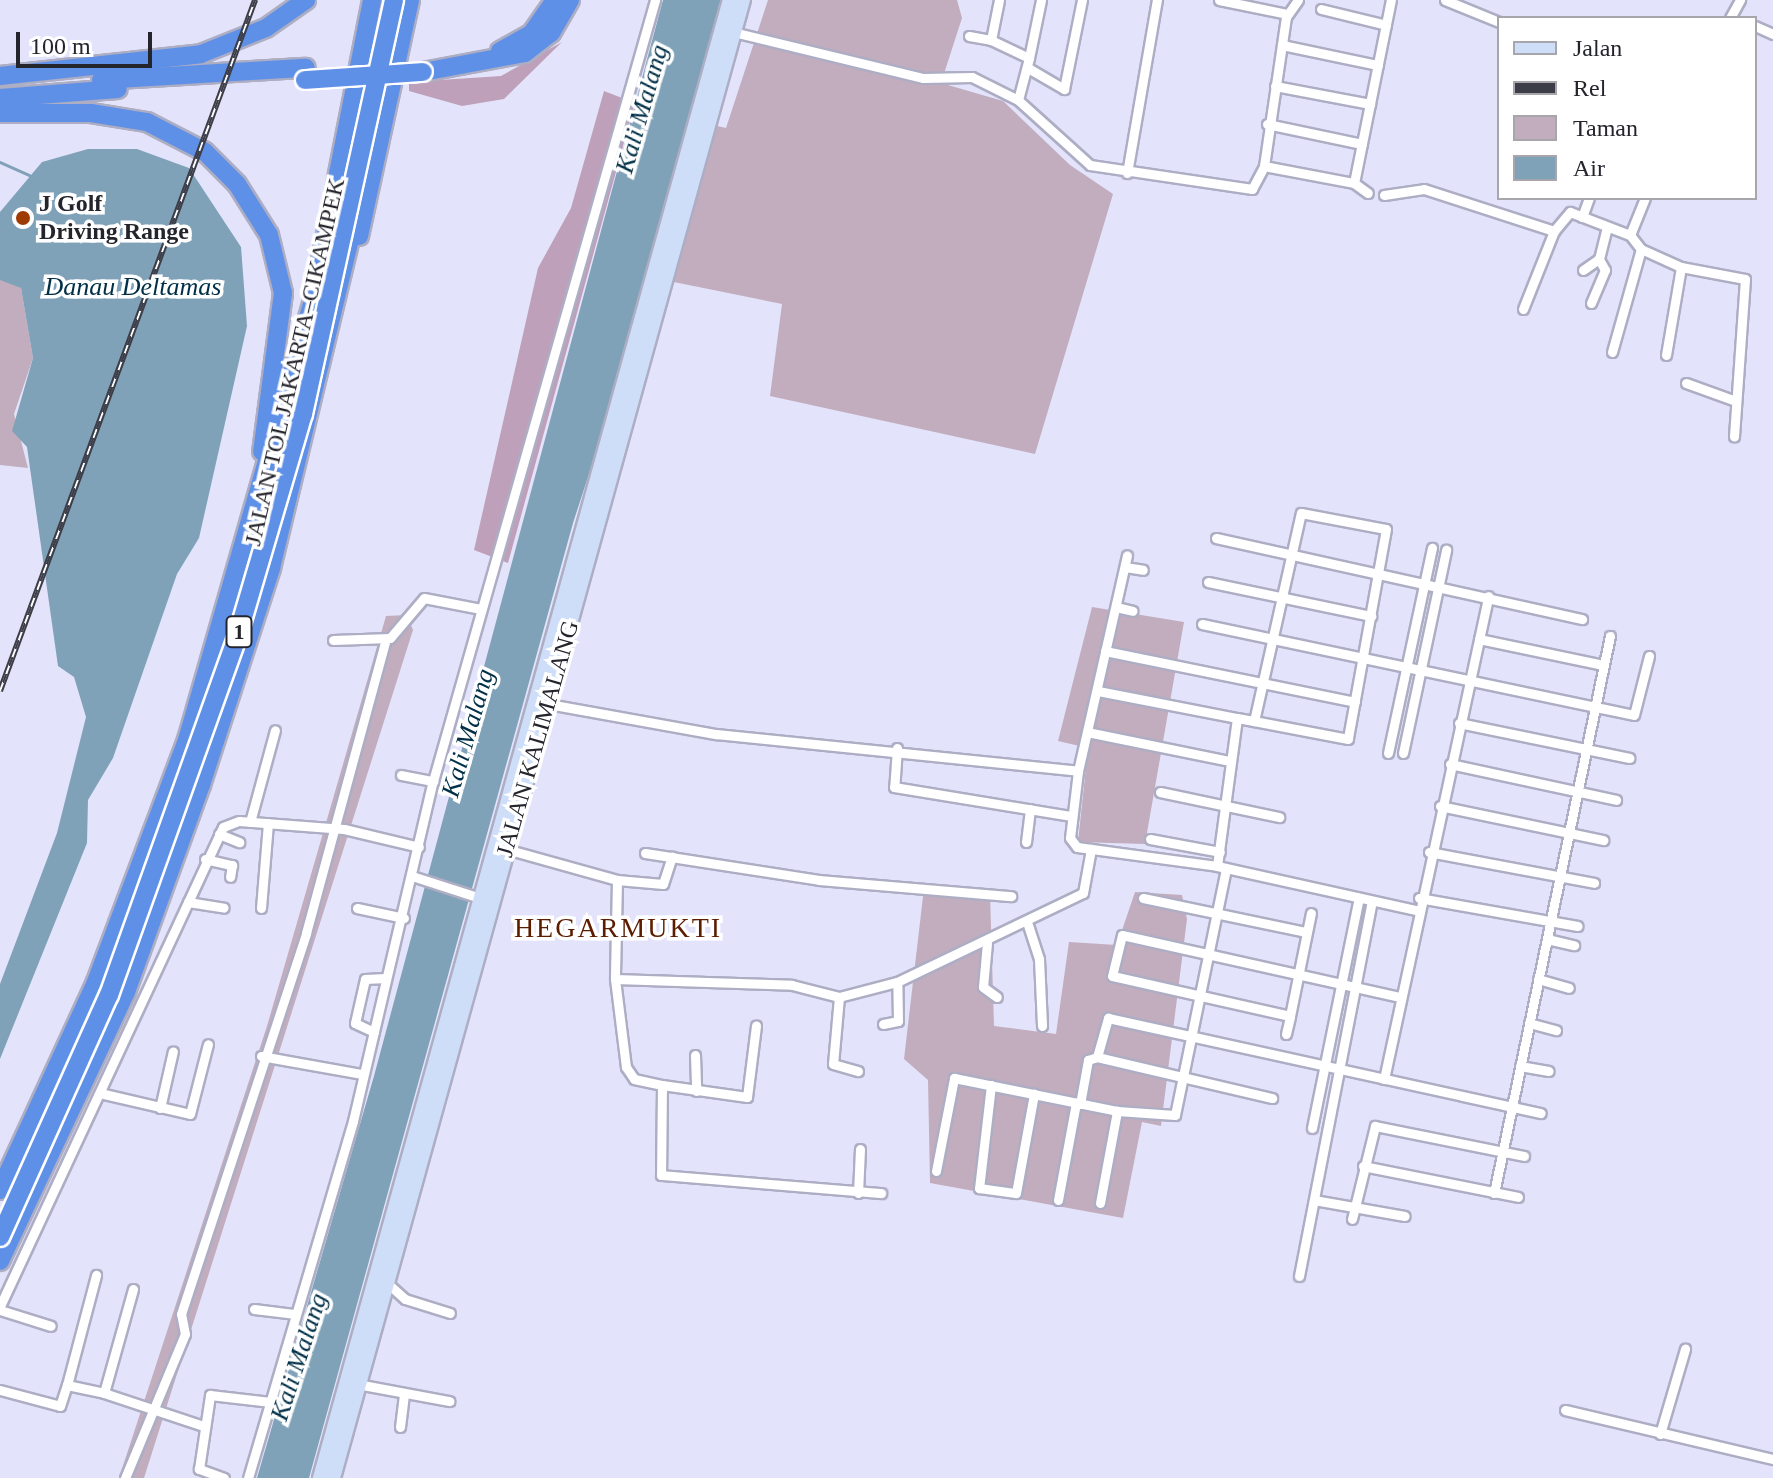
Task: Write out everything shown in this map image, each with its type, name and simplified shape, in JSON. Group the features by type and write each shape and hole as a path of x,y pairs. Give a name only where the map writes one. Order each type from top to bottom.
{"highway":[{"path":"0,85 27,78 201,54 266,28 306,0"},
{"name":"JALAN TOL JAKARTA–CIKAMPEK","path":"0,1190 137,880 245,553 313,301 372,0"},
{"name":"1","path":"0,1215 100,998 232,632 317,324 385,0"},
{"name":"JALAN TOL JAKARTA–CIKAMPEK","path":"0,1261 126,992 201,785 271,568 341,291 397,0"},
{"name":"1","path":"0,1237 109,995 239,631 303,414 397,0"},
{"path":"341,291 410,0"},
{"path":"422,67 509,48 532,33 555,0"},
{"path":"0,98 422,67 525,53 551,33 570,0"},
{"path":"0,76 305,74"},
{"path":"0,113 91,113 163,128 218,164 263,222 282,281 284,323 245,553"}],"main road":[{"name":"JALAN KALIMALANG","path":"728,31 730,0"},
{"name":"JALAN KALIMALANG","path":"320,1478 352,1384 728,31 743,0"},
{"name":"JALAN KALIMALANG","path":"381,1280 475,896 501,848"},
{"name":"JALAN KALIMALANG","path":"333,1478 352,1384"}],"street":[{"path":"248,1478 374,1032 386,978 419,879 419,847 433,781 655,0"},
{"path":"991,40 999,0"},
{"path":"1018,100 1041,0"},
{"path":"969,36 991,40 1064,89 1082,0"},
{"path":"1127,173 1157,0"},
{"path":"1219,0 1264,4 1287,14"},
{"path":"728,31 923,78 972,77 1018,100 1090,165 1127,173 1252,189 1264,166 1267,124 1287,14 1298,0"},
{"path":"1354,183 1391,0"},
{"path":"1445,0 1497,21"},
{"path":"1321,9 1386,25"},
{"path":"1282,45 1378,65"},
{"path":"1275,86 1370,104"},
{"path":"1267,124 1362,144"},
{"path":"1264,166 1354,183 1368,193"},
{"path":"1384,195 1424,189 1554,231"},
{"path":"1582,217 1588,200"},
{"path":"1630,235 1644,200"},
{"path":"1523,309 1554,231 1567,213 1630,235 1641,249 1681,267 1750,284 1733,400 1734,437"},
{"path":"1583,270 1599,259 1607,228"},
{"path":"1612,352 1641,249"},
{"path":"1591,303 1605,270 1599,259"},
{"path":"1666,355 1681,267"},
{"path":"1686,383 1733,400"},
{"path":"1098,691 1344,742 1364,659 1388,531 1304,511 1291,555 1254,721"},
{"path":"1216,538 1582,619"},
{"path":"1388,753 1432,548"},
{"path":"1403,753 1446,550"},
{"path":"1127,556 1078,771 1072,844 1222,867 1416,910"},
{"path":"1125,567 1143,570"},
{"path":"1208,582 1371,616"},
{"path":"1384,1079 1416,910 1488,596"},
{"path":"125,1478 156,1414 261,1056 336,828 386,639 424,598 481,609"},
{"path":"1116,607 1133,611"},
{"path":"1202,624 1420,672 1638,714 1649,656"},
{"path":"1494,1193 1610,636"},
{"path":"333,640 386,639"},
{"path":"1479,639 1603,665"},
{"path":"1105,651 1355,702"},
{"path":"541,703 716,734 897,748 1078,771"},
{"path":"936,1171 949,1082 991,1085 1117,1111 1173,1117 1201,998 1216,914 1222,867 1220,852 1237,718"},
{"path":"1459,723 1629,758"},
{"path":"250,822 275,730"},
{"path":"1087,732 1230,761"},
{"path":"897,748 894,787 1072,816"},
{"path":"1450,764 1616,800"},
{"path":"401,775 433,781"},
{"path":"1160,792 1279,817"},
{"path":"1440,806 1603,840"},
{"path":"1026,842 1030,809"},
{"path":"51,1326 0,1308 104,1094 205,859 226,824 250,822 336,828 419,847"},
{"path":"261,908 268,823"},
{"path":"219,834 239,842"},
{"path":"1150,839 1220,852"},
{"path":"501,848 617,880 663,884 672,856"},
{"path":"615,979 792,985 839,997 897,982 1028,925 1083,893 1091,849"},
{"path":"1429,852 1594,883"},
{"path":"645,853 819,880 1011,896"},
{"path":"205,859 232,866 230,877"},
{"path":"419,879 475,896"},
{"path":"617,880 615,979 628,1074 662,1085 696,1091 751,1094 756,1026"},
{"path":"1143,898 1306,932"},
{"path":"1312,1128 1359,898"},
{"path":"1419,898 1578,926"},
{"path":"1299,1276 1372,901"},
{"path":"188,902 224,908"},
{"path":"357,908 404,918"},
{"path":"1286,1034 1311,913"},
{"path":"1028,925 1039,959 1042,1026"},
{"path":"1290,1016 1201,998 1110,970 1123,935 1399,997"},
{"path":"1547,939 1574,945"},
{"path":"987,943 983,987 997,997"},
{"path":"374,1032 355,1023 365,979 386,978"},
{"path":"1538,979 1569,988"},
{"path":"883,1024 898,1022 897,982"},
{"path":"839,997 833,1064 858,1071"},
{"path":"1097,1057 1106,1018 1541,1113"},
{"path":"1529,1023 1556,1030"},
{"path":"104,1094 190,1114 208,1044"},
{"path":"160,1108 173,1051"},
{"path":"695,1055 696,1091"},
{"path":"261,1056 362,1074"},
{"path":"1058,1200 1088,1060 1097,1057 1183,1080 1272,1098"},
{"path":"1520,1066 1549,1071"},
{"path":"662,1085 657,1165 665,1177 881,1193"},
{"path":"991,1085 979,1188 1016,1193 1034,1094"},
{"path":"1100,1203 1117,1111"},
{"path":"1352,1219 1372,1128 1524,1156"},
{"path":"858,1193 860,1149"},
{"path":"1363,1166 1518,1197"},
{"path":"1314,1200 1405,1216"},
{"path":"0,1390 60,1406 96,1275"},
{"path":"381,1280 405,1299 450,1313"},
{"path":"104,1393 133,1289"},
{"path":"254,1309 292,1314"},
{"path":"1660,1434 1685,1349"},
{"path":"352,1384 449,1401"},
{"path":"67,1385 104,1393 156,1414 203,1426"},
{"path":"224,1478 199,1469 203,1426 213,1393 271,1402"},
{"path":"400,1427 404,1394"},
{"path":"1565,1410 1773,1459"}],"green space":[{"path":"768,0 957,0 962,18 941,83 1003,101 1070,165 1113,194 1035,454 770,396 782,304 654,278 696,121 726,128"},
{"path":"8,279 21,288 33,358 14,414 28,468 0,465 0,280"},
{"path":"1092,607 1184,622 1145,844 1078,842 1088,748 1058,741"},
{"path":"407,615 413,630 144,1478 119,1478 267,1026 386,616"},
{"path":"924,888 990,893 994,1026 1056,1034 1069,942 1117,945 1135,892 1182,895 1187,919 1161,1126 1142,1122 1123,1218 930,1183 928,1080 904,1059"}],"shaded area":[{"path":"562,42 504,99 462,106 409,91 409,82 501,76"},
{"path":"604,91 635,103 508,563 474,550 538,268 571,208"}],"water":[{"name":"Kali Malang","path":"663,0 730,0 653,278 573,523 309,1478 257,1478 374,1076"},
{"name":"Danau Deltamas","path":"88,149 137,149 189,168 241,247 247,326 199,538 177,574 113,758 88,800 87,843 0,1059 0,984 57,833 86,717 74,677 58,666 27,447 12,431 33,358 21,288 0,280 0,212 42,162"}],"waterway":[{"path":"0,162 29,175"}],"railway":[{"path":"0,691 255,0"}],"place":[{"name":"J Golf Driving Range","path":"23,218"}],"district":[{"name":"HEGARMUKTI","path":"618,928"}]}
